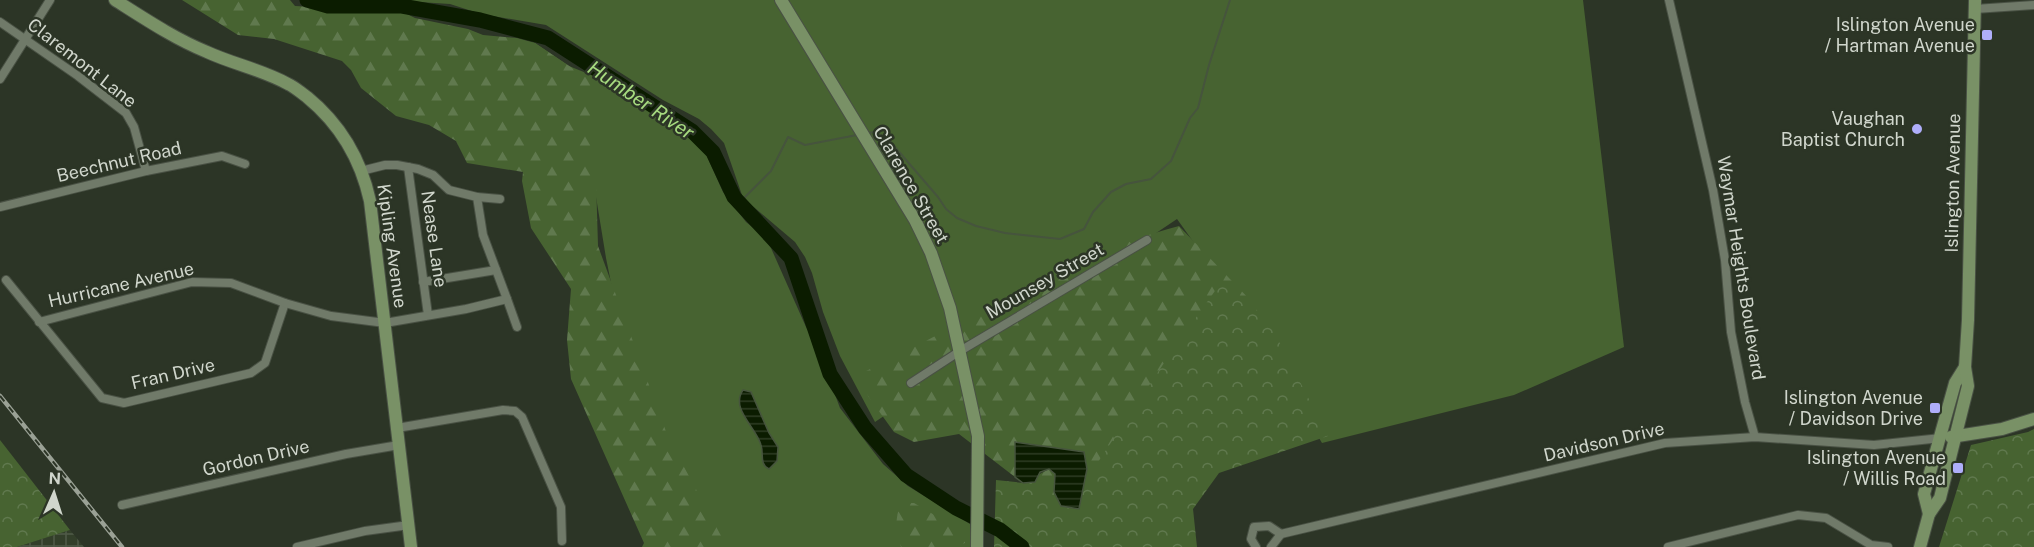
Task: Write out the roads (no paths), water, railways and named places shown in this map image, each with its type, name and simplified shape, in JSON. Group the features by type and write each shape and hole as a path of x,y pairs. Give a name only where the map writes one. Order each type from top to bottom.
{"street":[{"path":"0,79 50,0"},
{"name":"Kipling Avenue","path":"115,0 205,52 290,84 317,106 336,127 353,152 362,171 369,201 411,547"},
{"name":"Clarence Street","path":"781,0 915,220 931,253 950,308 978,436 977,541"},
{"name":"Waymar Heights Boulevard","path":"1669,0 1713,190 1724,254 1731,332 1745,402 1755,437"},
{"path":"1975,4 2034,5"},
{"name":"Islington Avenue","path":"1920,547 1929,514 1940,498 1968,386 1965,367 1975,4"},
{"name":"Claremont Lane","path":"0,22 26,38 126,113 134,127 146,171"},
{"name":"Beechnut Road","path":"0,207 146,171 222,156 245,164"},
{"path":"362,171 385,165 408,167 433,175 449,190 477,197 501,199"},
{"name":"Nease Lane","path":"408,167 428,315"},
{"path":"477,197 483,235 517,327"},
{"name":"Mounsey Street","path":"911,383 960,351 1147,240"},
{"path":"423,282 496,270"},
{"name":"Fran Drive","path":"6,280 102,398 124,403 251,373 265,363 285,303"},
{"name":"Hurricane Avenue","path":"39,322 192,282 231,283 285,303 331,316 385,323 507,299"},
{"name":"Islington Avenue","path":"1929,514 1924,494 1956,383 1965,367"},
{"path":"397,428 503,410 515,411 522,417 561,507 562,541"},
{"path":"1941,438 2002,429 2034,419"},
{"name":"Davidson Drive","path":"1256,547 1251,539 1254,527 1269,526 1281,534 1665,443 1755,437 1874,445 1941,438"},
{"name":"Gordon Drive","path":"122,505 346,454 399,445"},
{"path":"1668,547 1798,515 1826,518 1871,544 1888,547"},
{"path":"297,547 365,531 409,525"},
{"path":"1271,547 1281,534"}],"waterway":[{"name":"Humber River","path":"307,0 328,6 402,6 480,20 548,38 692,131 713,152 734,197 791,258 830,374 865,428 906,475 956,508 1000,530 1022,547"},
{"path":"868,133 874,132 888,139 946,209 957,218 976,226 1005,233 1060,239 1084,229 1093,212 1111,192 1126,184 1151,179 1171,161 1190,118 1198,108 1230,0"},
{"path":"739,203 771,171 788,137 805,145 857,135"}],"railway":[{"path":"0,396 122,547"}],"place":[{"name":"Islington Avenue / Hartman Avenue","path":"1987,35"},
{"name":"Vaughan Baptist Church","path":"1917,129"},
{"name":"Islington Avenue / Davidson Drive","path":"1935,408"},
{"name":"Islington Avenue / Willis Road","path":"1958,468"}]}
